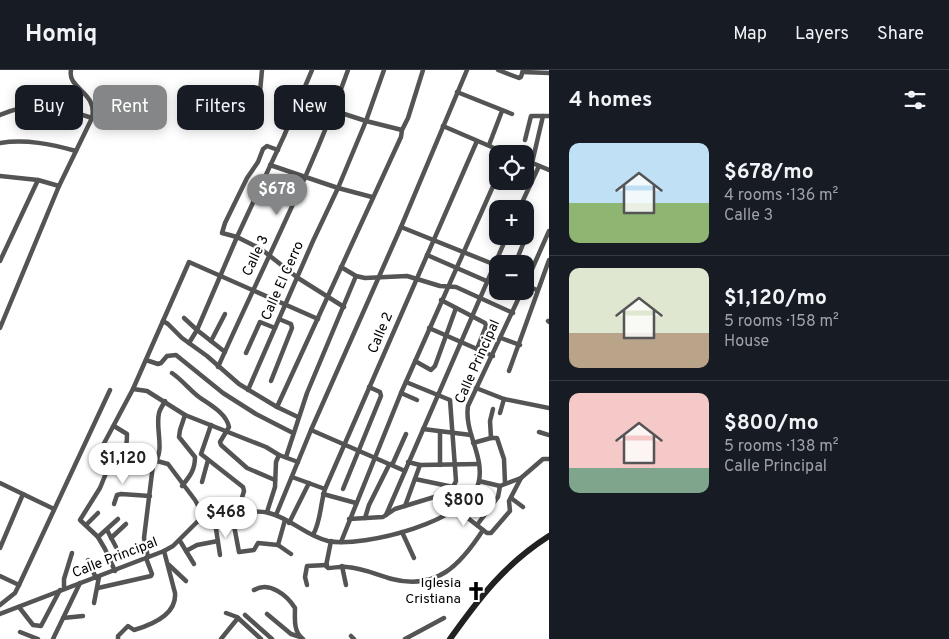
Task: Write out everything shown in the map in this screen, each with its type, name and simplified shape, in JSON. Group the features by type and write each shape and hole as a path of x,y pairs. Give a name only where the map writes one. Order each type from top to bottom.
{"main road":[{"path":"450,639 492,583 524,553 549,536"}],"street":[{"path":"0,328 59,186 92,118 94,110 92,102 71,79 71,70"},
{"path":"261,85 262,70"},
{"path":"306,85 312,70"},
{"name":"Calle 3","path":"343,85 348,70"},
{"name":"Calle El Cerro","path":"248,390 338,188 366,121 384,70"},
{"path":"277,407 401,137 424,70"},
{"path":"276,516 311,430 401,227 467,70"},
{"path":"498,70 519,78 523,71 549,73"},
{"path":"457,92 512,114"},
{"path":"0,115 13,108 33,106 62,108 92,118"},
{"path":"443,126 488,145 502,111"},
{"path":"345,114 402,130"},
{"path":"525,140 531,116 546,116 534,156"},
{"path":"189,343 197,330 237,237 287,130"},
{"name":"Calle 3","path":"218,367 325,130"},
{"path":"0,144 17,141 56,146 76,151"},
{"name":"Calle 2","path":"313,535 319,525 324,492 477,141"},
{"path":"278,150 267,146 263,149 225,223 222,233 237,237 270,254 298,278 344,307"},
{"path":"534,164 549,170"},
{"path":"270,165 372,198"},
{"path":"523,200 539,166"},
{"path":"0,182 1,176 38,180 59,186"},
{"path":"0,261 38,180"},
{"path":"341,542 401,393 491,190"},
{"path":"401,227 489,262"},
{"path":"534,265 547,242 549,231"},
{"path":"427,255 487,281"},
{"path":"509,371 520,345 537,290 549,260"},
{"path":"102,449 133,389 189,262 318,319"},
{"path":"341,267 356,276 378,278 400,276 440,286 456,287 513,313"},
{"path":"286,457 298,417 356,276"},
{"path":"386,515 489,277"},
{"path":"441,300 482,321 486,325 477,349"},
{"name":"Calle Principal","path":"0,614 164,551 180,541 197,522 205,518 267,512 313,535 331,541 361,542 402,532 435,520 456,509 472,496 479,481 479,464 467,413 476,388 518,300"},
{"path":"415,361 433,369 456,308"},
{"path":"211,340 225,314"},
{"path":"184,318 225,352"},
{"path":"270,381 292,328 291,324 279,319"},
{"path":"163,322 248,390 298,417"},
{"path":"246,353 260,322 275,328"},
{"path":"429,328 493,356"},
{"path":"501,338 520,345"},
{"path":"146,360 158,364 167,356 176,355 223,393 256,414 293,433"},
{"path":"172,373 218,410 228,423 228,432 220,442 222,445 247,468 275,480"},
{"path":"350,519 386,515 395,509 441,495 453,487 457,477 450,400 406,382"},
{"path":"343,489 381,396 380,392 370,387"},
{"path":"476,388 504,399 549,408"},
{"path":"133,389 147,391 186,415 298,462"},
{"path":"0,605 15,593 110,390"},
{"path":"401,393 417,400"},
{"path":"500,413 504,399"},
{"path":"98,588 151,576 152,574 144,538 153,465 157,461 159,453 159,414 165,401"},
{"path":"491,438 490,421 493,410"},
{"path":"182,486 194,468 195,457 180,437 180,430 186,415"},
{"path":"195,457 201,454 211,425"},
{"path":"114,426 127,434 124,454 121,457 114,458 112,461 100,488 84,510 80,521 98,537 115,571"},
{"path":"423,429 471,435"},
{"path":"311,430 405,471"},
{"path":"440,432 440,464"},
{"path":"539,432 549,435"},
{"path":"365,518 369,504 389,465 393,463 406,434"},
{"path":"473,443 497,438 504,459 505,483"},
{"path":"201,454 243,487 244,490 234,514 238,552 254,550 258,543 278,545 291,554"},
{"path":"267,512 273,496 276,462 279,455"},
{"path":"456,509 483,530 488,533 491,532 510,511 508,503 521,478 543,459 549,459"},
{"path":"202,482 208,460"},
{"path":"157,461 168,464 182,486 195,500 205,518"},
{"path":"408,462 420,465 479,464"},
{"path":"405,506 420,465"},
{"path":"292,477 309,483 324,492 356,503"},
{"path":"479,481 500,486 521,478"},
{"path":"415,479 453,487"},
{"path":"0,483 54,509"},
{"path":"278,545 287,521 309,483"},
{"path":"477,525 498,496 500,486"},
{"path":"0,548 23,494"},
{"path":"114,504 117,495 121,494 150,496"},
{"path":"511,498 523,507"},
{"path":"86,525 98,513"},
{"path":"214,516 220,555"},
{"path":"98,537 118,519"},
{"path":"111,538 126,524"},
{"path":"107,530 116,547"},
{"path":"307,585 305,580 306,566 309,565 327,565 328,568 342,566 355,568 401,581 416,581 438,577 450,569 470,549 483,530"},
{"path":"402,532 414,558"},
{"path":"180,541 194,564"},
{"path":"186,551 197,545 218,541"},
{"path":"327,565 331,541"},
{"path":"118,639 118,636 127,627 130,626 136,630 156,622 170,610 176,598 164,551"},
{"path":"19,608 34,625 41,626 62,590 72,553"},
{"path":"88,560 98,577 98,588 94,603"},
{"path":"168,565 186,581"},
{"path":"342,566 346,584"},
{"path":"0,576 19,585"},
{"path":"53,639 80,583"},
{"path":"254,590 259,587 268,587 286,597 295,608 295,624 301,638"},
{"path":"226,613 238,618 261,639"},
{"path":"267,614 291,634 301,638"},
{"path":"245,615 272,639"},
{"path":"63,618 83,616"},
{"path":"221,639 238,618"},
{"path":"406,639 444,618"},
{"path":"20,632 38,639"}],"place":[{"name":"Iglesia Cristiana","path":"476,591"}]}
